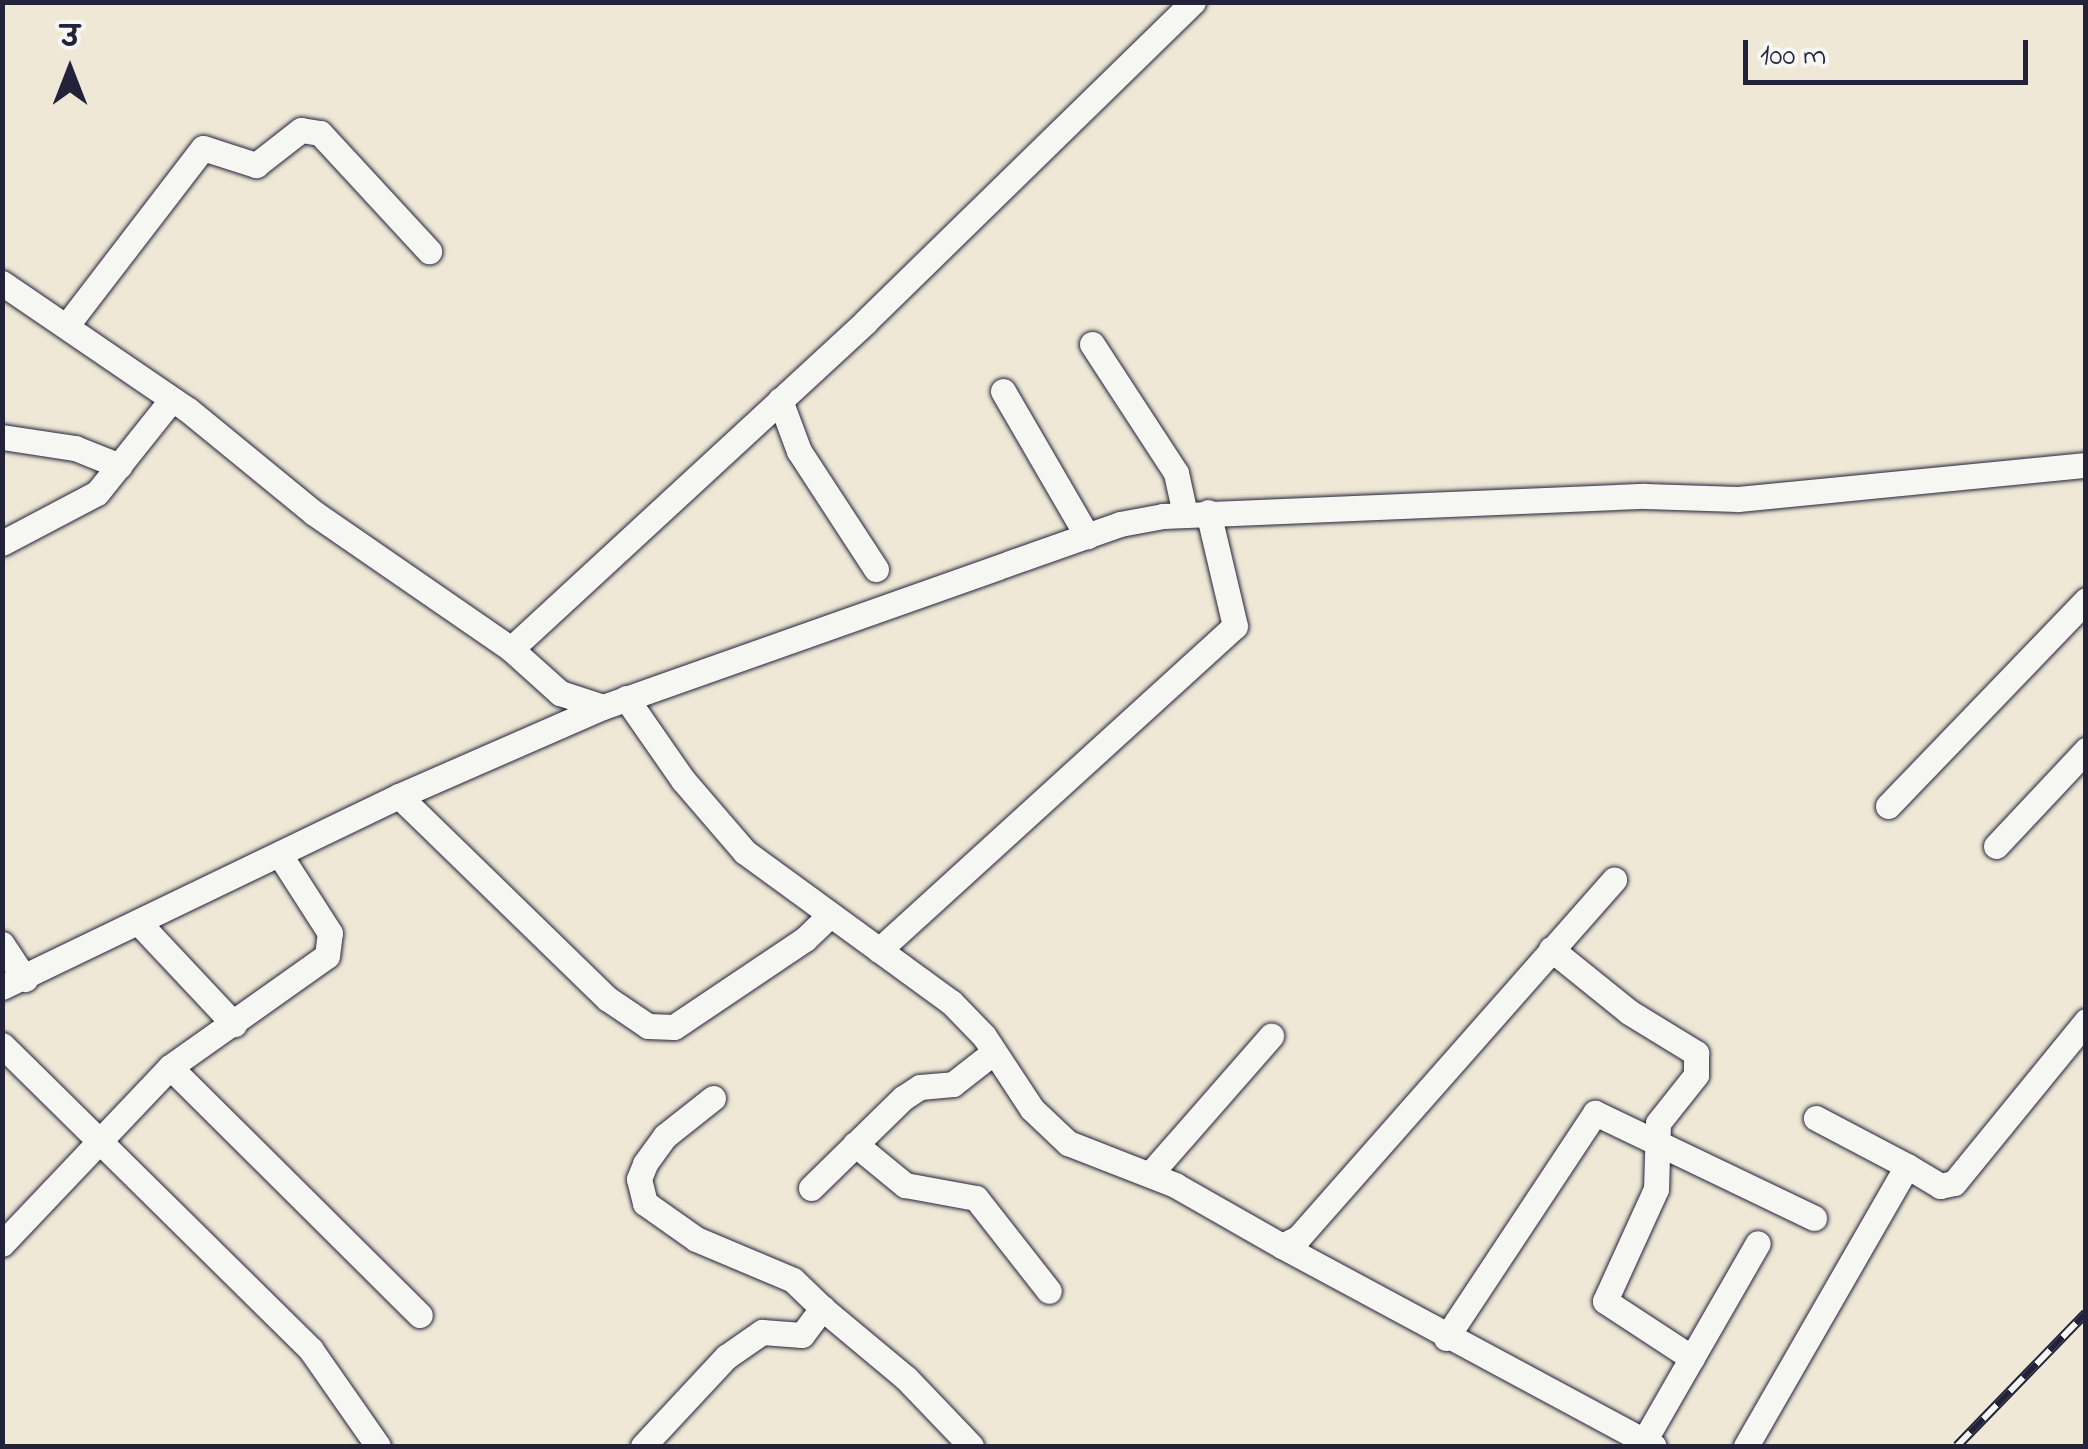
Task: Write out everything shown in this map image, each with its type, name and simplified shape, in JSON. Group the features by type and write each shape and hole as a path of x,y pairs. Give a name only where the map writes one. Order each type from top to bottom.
{"street":[{"path":"511,649 780,400 1193,2"},
{"path":"67,326 202,148 256,164 301,130 320,133 428,251"},
{"path":"2,282 172,399 314,513 511,649 560,693 615,702 715,820 772,875 951,1002 994,1052 1032,1110 1068,1144 1150,1174 1446,1338 1649,1444 1692,1358 1758,1243"},
{"path":"879,950 1234,626 1197,513 1176,473 1092,344"},
{"path":"1003,391 1087,536"},
{"path":"2,543 82,506 120,466 172,399"},
{"path":"780,400 799,451 876,569"},
{"path":"2,437 75,448 120,466"},
{"path":"2,944 14,983 399,796 615,702 1087,536 1197,513 1274,515 1645,496 1738,499 2086,465"},
{"path":"1888,806 2086,600"},
{"path":"1996,846 2086,750"},
{"path":"399,796 608,999 648,1026 674,1027 805,939 830,915"},
{"path":"2,1244 170,1067 317,966 330,946 325,924 280,855"},
{"path":"1282,1246 1298,1238 1614,880"},
{"path":"140,923 234,1024"},
{"path":"1551,949 1629,1012 1696,1053 1696,1075 1667,1108 1655,1137 1656,1189 1605,1301 1692,1358"},
{"path":"1816,1118 1940,1186 1954,1184 2086,1022"},
{"path":"1150,1174 1271,1036"},
{"path":"2,1045 101,1138 311,1350 378,1446"},
{"path":"810,1188 914,1090 952,1084 994,1052"},
{"path":"170,1067 420,1315"},
{"path":"713,1098 666,1136 645,1164 639,1179 645,1203 696,1240 793,1280 906,1378 971,1446"},
{"path":"1446,1338 1591,1116 1604,1113 1814,1218"},
{"path":"856,1144 905,1185 976,1198 1049,1291"},
{"path":"1746,1446 1907,1166"},
{"path":"643,1446 726,1357 762,1332 802,1335 822,1308"}],"railway":[{"path":"1957,1446 2086,1313"}]}
